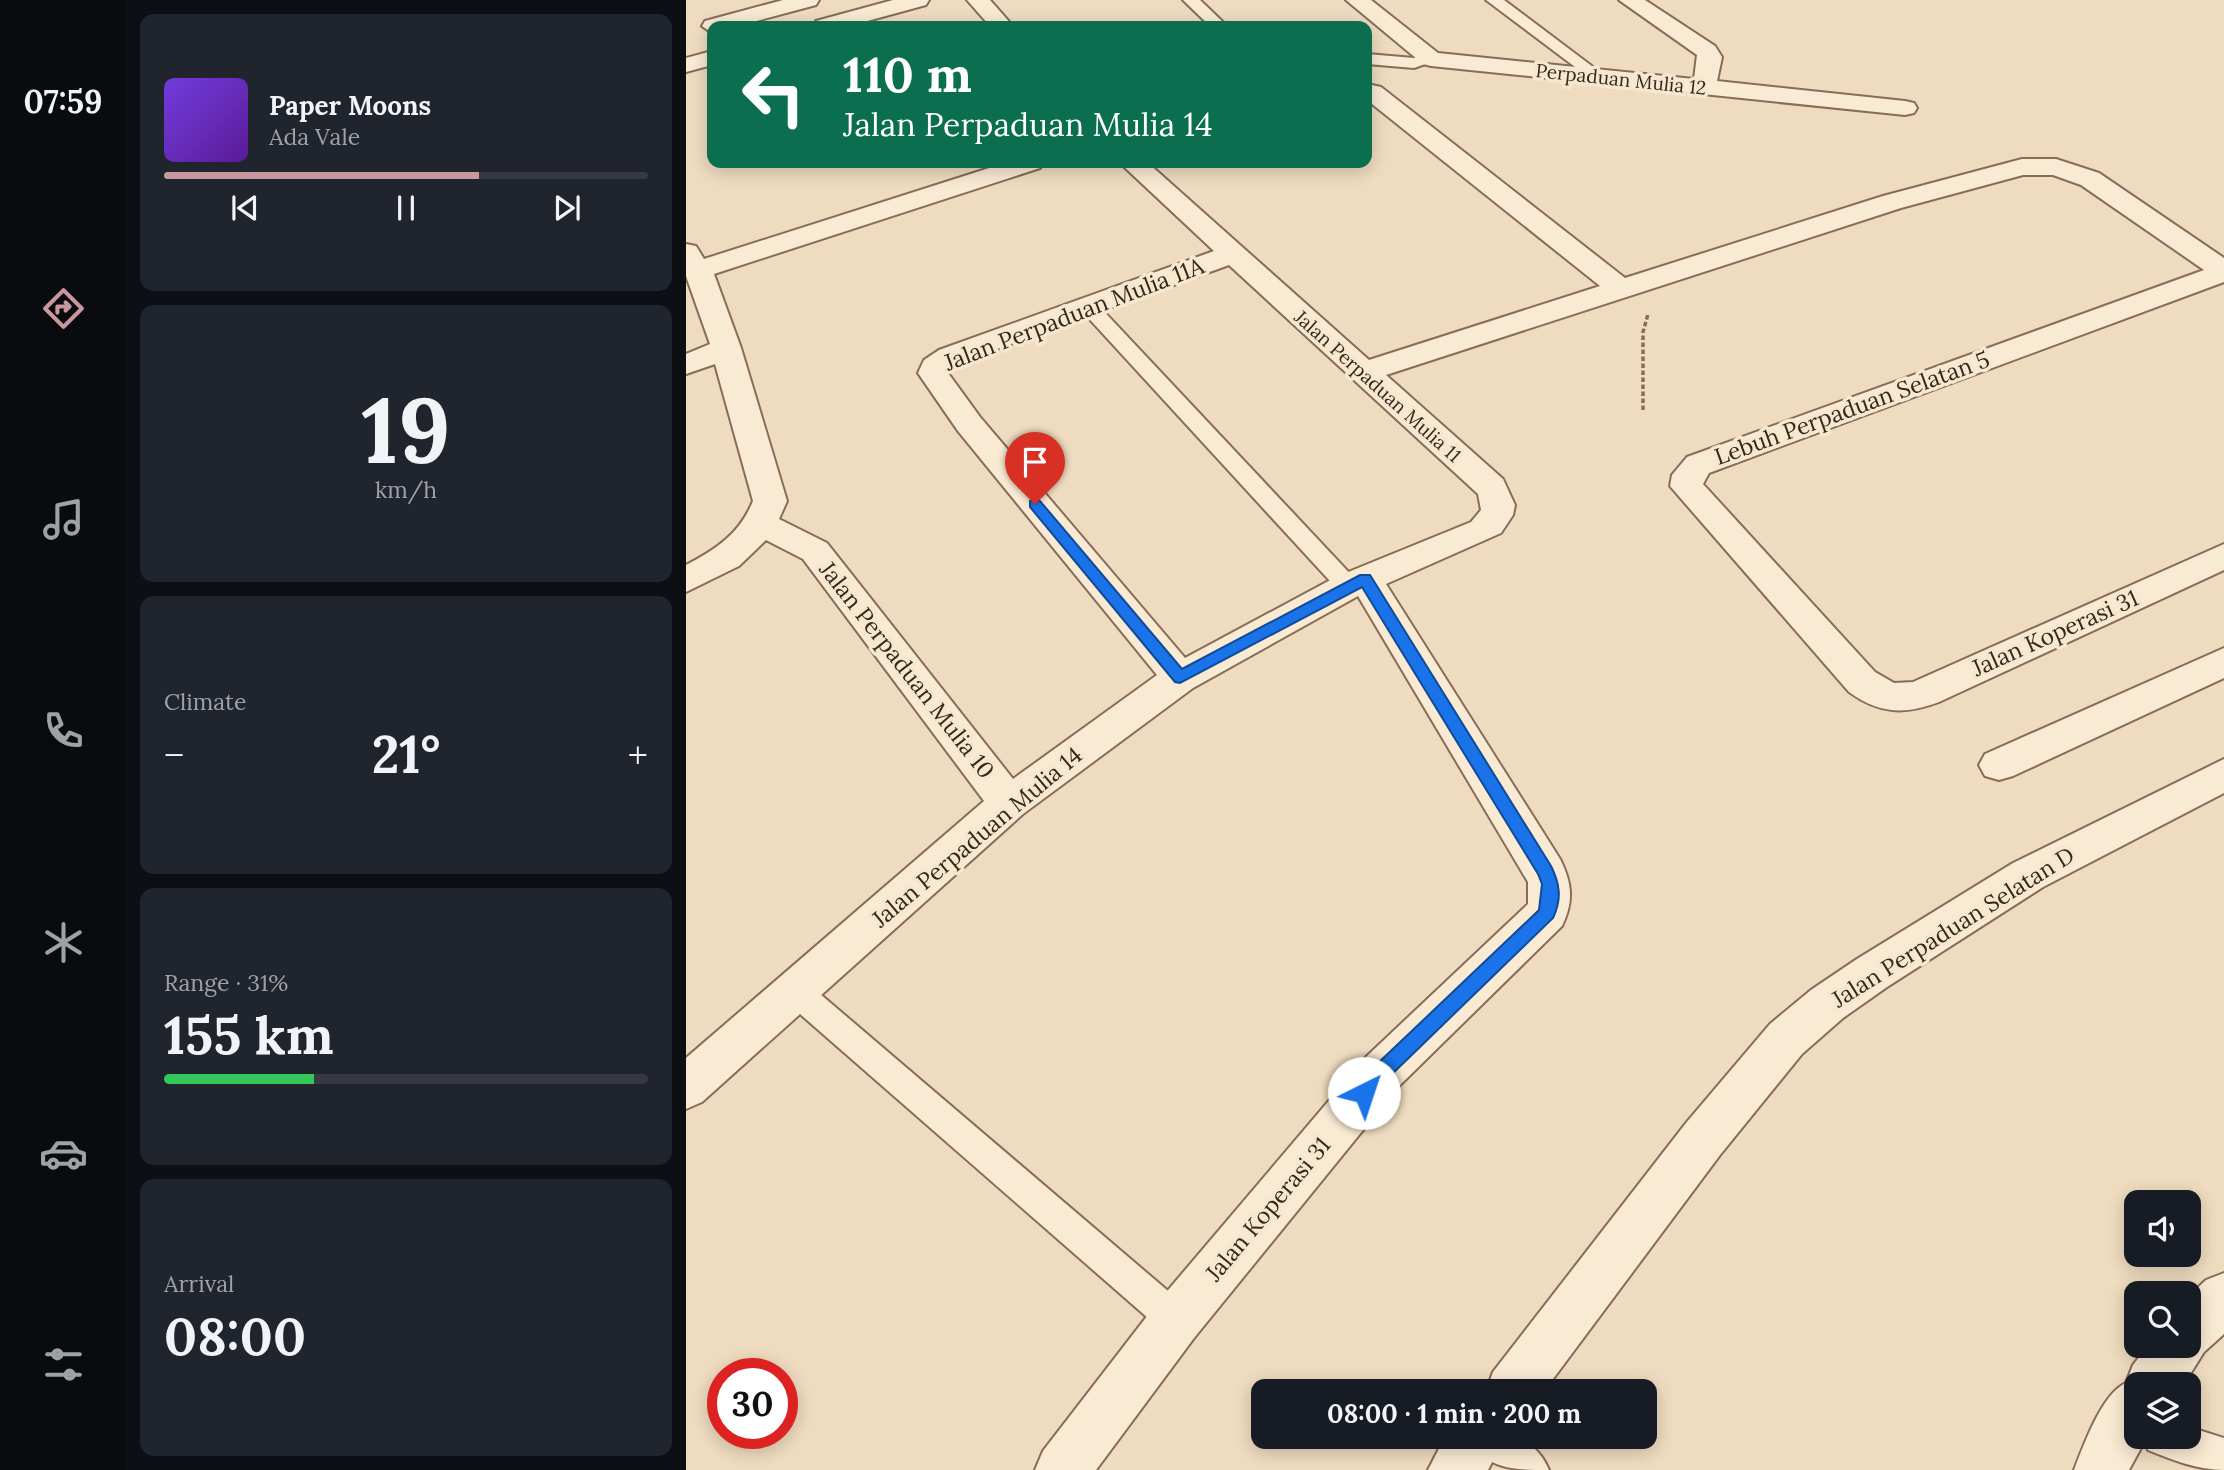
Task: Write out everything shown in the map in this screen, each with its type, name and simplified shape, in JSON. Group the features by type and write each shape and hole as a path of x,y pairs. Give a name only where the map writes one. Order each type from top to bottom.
{"street":[{"path":"731,21 808,0"},
{"path":"842,21 918,0"},
{"path":"978,0 997,21"},
{"path":"1357,0 1431,59"},
{"path":"1630,0 1707,51 1710,57 1704,87"},
{"path":"686,34 707,28"},
{"path":"686,65 707,59"},
{"name":"Perpaduan Mulia 12","path":"1431,59 1905,108"},
{"path":"1372,92 1620,288"},
{"path":"1363,372 1892,202 2001,172 2038,166 2056,167 2090,179 2224,272"},
{"path":"686,580 726,560 748,542 762,524 770,501 726,348 692,261 1014,168"},
{"name":"Jalan Perpaduan Mulia 11","path":"1138,168 1491,487 1498,498 1500,510 1494,521 1483,530 1356,582"},
{"name":"Jalan Perpaduan Mulia 11A","path":"1180,677 969,424 933,373 935,367 950,356 1233,254"},
{"name":"Lebuh Perpaduan Selatan 5","path":"1884,698 1862,682 1701,505 1686,486 1688,475 1698,464 2224,272"},
{"path":"686,365 726,348"},
{"name":"Jalan Perpaduan Mulia 10","path":"762,524 815,551 1009,803"},
{"name":"Jalan Koperasi 31","path":"1884,698 1906,700 1926,692 2224,556"},
{"name":"Jalan Koperasi 31","path":"1062,1470 1176,1320 1381,1072 1547,913 1551,899 1550,884 1545,871 1356,582"},
{"name":"Jalan Perpaduan Mulia 14","path":"686,1087 1009,803 1180,677 1356,582"},
{"path":"1999,765 2224,662"},
{"name":"Jalan Perpaduan Selatan D","path":"1522,1379 1703,1139 1786,1039 1826,1004 2028,875 2224,775"},
{"path":"2201,1320 2224,1298"},
{"path":"1455,1470 1470,1449"}],"lane":[{"path":"1191,0 1214,21"},
{"path":"1494,0 1597,76"},
{"path":"1372,59 1414,63 1431,59"},
{"path":"1089,307 1356,582"},
{"path":"795,991 1176,1320"},
{"path":"1503,1449 1530,1470"},
{"path":"2201,1449 2224,1457"}],"path":[{"path":"1643,410 1643,332 1659,276"}],"route":[{"path":"1035,504 1180,677 1365,579 1545,871 1550,884 1551,899 1547,913 1381,1072 1364,1093"}]}
